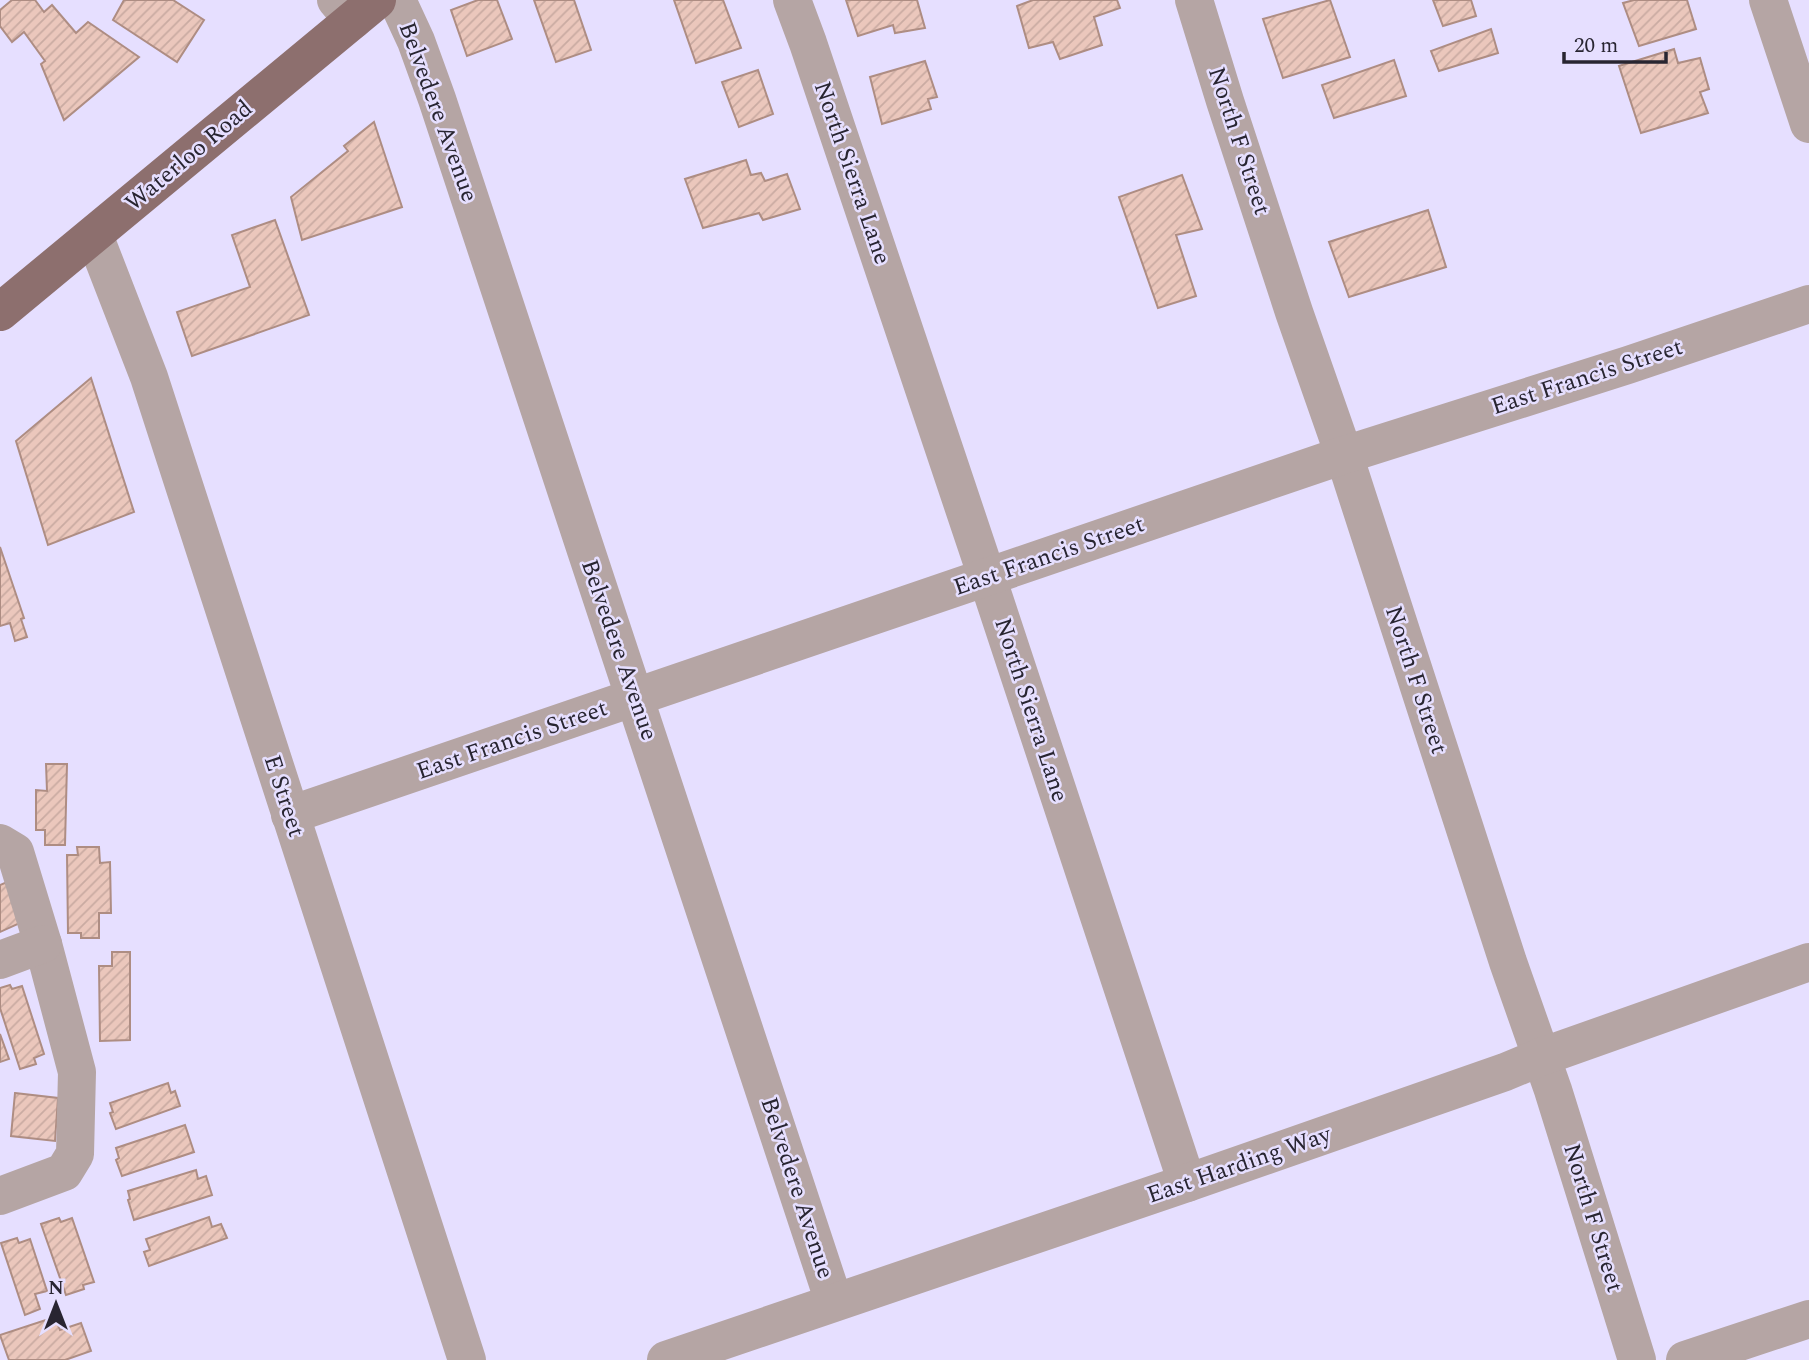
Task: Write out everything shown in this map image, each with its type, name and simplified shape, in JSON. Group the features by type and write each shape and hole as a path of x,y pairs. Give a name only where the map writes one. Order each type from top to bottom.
{"main road":[{"name":"Waterloo Road","path":"0,312 94,235 355,7"}],"street":[{"name":"Belvedere Avenue","path":"397,0 416,41 437,99 834,1302"},
{"name":"North Sierra Lane","path":"792,0 988,577 1187,1183"},
{"name":"North F Street","path":"1194,0 1225,102 1344,455 1508,962 1553,1090 1637,1360"},
{"path":"1768,0 1809,124"},
{"name":"E Street","path":"94,235 149,377 467,1360"},
{"name":"East Francis Street","path":"290,815 1344,455 1628,365 1809,304"},
{"path":"0,843 15,852 77,1072 75,1154 64,1172 0,1196"},
{"path":"0,960 43,944"},
{"name":"East Harding Way","path":"666,1360 1492,1077 1809,962"},
{"path":"1685,1360 1809,1319"}],"building":[{"path":"12,0 35,0 44,12 52,5 76,33 88,22 139,57 64,120 41,64 45,61 24,32 12,42 0,26 0,10"},
{"path":"124,0 173,0 204,20 177,62 113,20"},
{"path":"478,0 497,0 512,39 467,56 451,10"},
{"path":"534,0 574,0 591,50 556,62"},
{"path":"674,0 723,0 741,48 696,63"},
{"path":"846,0 917,0 925,28 895,33 893,25 858,36"},
{"path":"1033,0 1117,0 1120,8 1094,17 1102,45 1060,59 1053,42 1029,48 1017,6"},
{"path":"1330,0 1350,57 1283,78 1263,19"},
{"path":"1433,0 1471,0 1476,16 1443,26"},
{"path":"1634,0 1687,0 1696,29 1639,46 1623,3"},
{"path":"1491,29 1498,53 1439,71 1431,51"},
{"path":"1674,49 1678,63 1700,58 1709,89 1700,92 1708,113 1641,133 1619,66"},
{"path":"1394,60 1406,96 1334,118 1322,85"},
{"path":"925,61 937,97 928,99 931,109 882,124 870,77"},
{"path":"758,70 773,114 739,127 722,82"},
{"path":"374,122 402,207 302,240 291,197 348,151 344,146"},
{"path":"746,160 751,175 761,173 765,181 787,174 800,209 763,220 759,213 703,228 685,179"},
{"path":"1182,175 1202,229 1176,235 1196,296 1158,308 1119,197"},
{"path":"1428,210 1446,267 1349,297 1329,242"},
{"path":"275,220 309,315 192,356 177,312 250,287 232,235"},
{"path":"91,378 134,512 48,545 16,441"},
{"path":"0,547 24,618 21,619 27,637 15,641 10,623 0,626"},
{"path":"46,764 67,764 65,845 45,845 45,830 36,830 36,790 47,791"},
{"path":"77,847 99,847 100,863 110,862 111,913 99,913 99,938 81,938 81,933 68,933 67,855 78,855"},
{"path":"7,882 20,923 0,932 0,885"},
{"path":"112,952 130,952 130,1040 100,1041 99,966 112,966"},
{"path":"10,985 12,989 22,986 44,1054 34,1058 36,1064 20,1069 0,1008 0,988"},
{"path":"0,1034 9,1059 0,1062"},
{"path":"168,1083 171,1093 175,1091 180,1106 116,1129 110,1113 113,1112 110,1103"},
{"path":"15,1093 58,1098 55,1141 11,1136"},
{"path":"185,1125 194,1152 122,1176 116,1160 119,1158 116,1148"},
{"path":"196,1170 198,1179 206,1176 212,1195 134,1220 128,1191"},
{"path":"209,1217 212,1227 221,1224 227,1238 149,1266 144,1252 150,1250 146,1239"},
{"path":"59,1218 61,1222 72,1218 94,1282 83,1285 84,1289 66,1295 41,1224"},
{"path":"17,1238 19,1243 30,1239 47,1291 35,1294 40,1309 25,1315 1,1243"},
{"path":"55,1317 60,1330 81,1323 91,1351 65,1360 9,1360 0,1335"}]}
